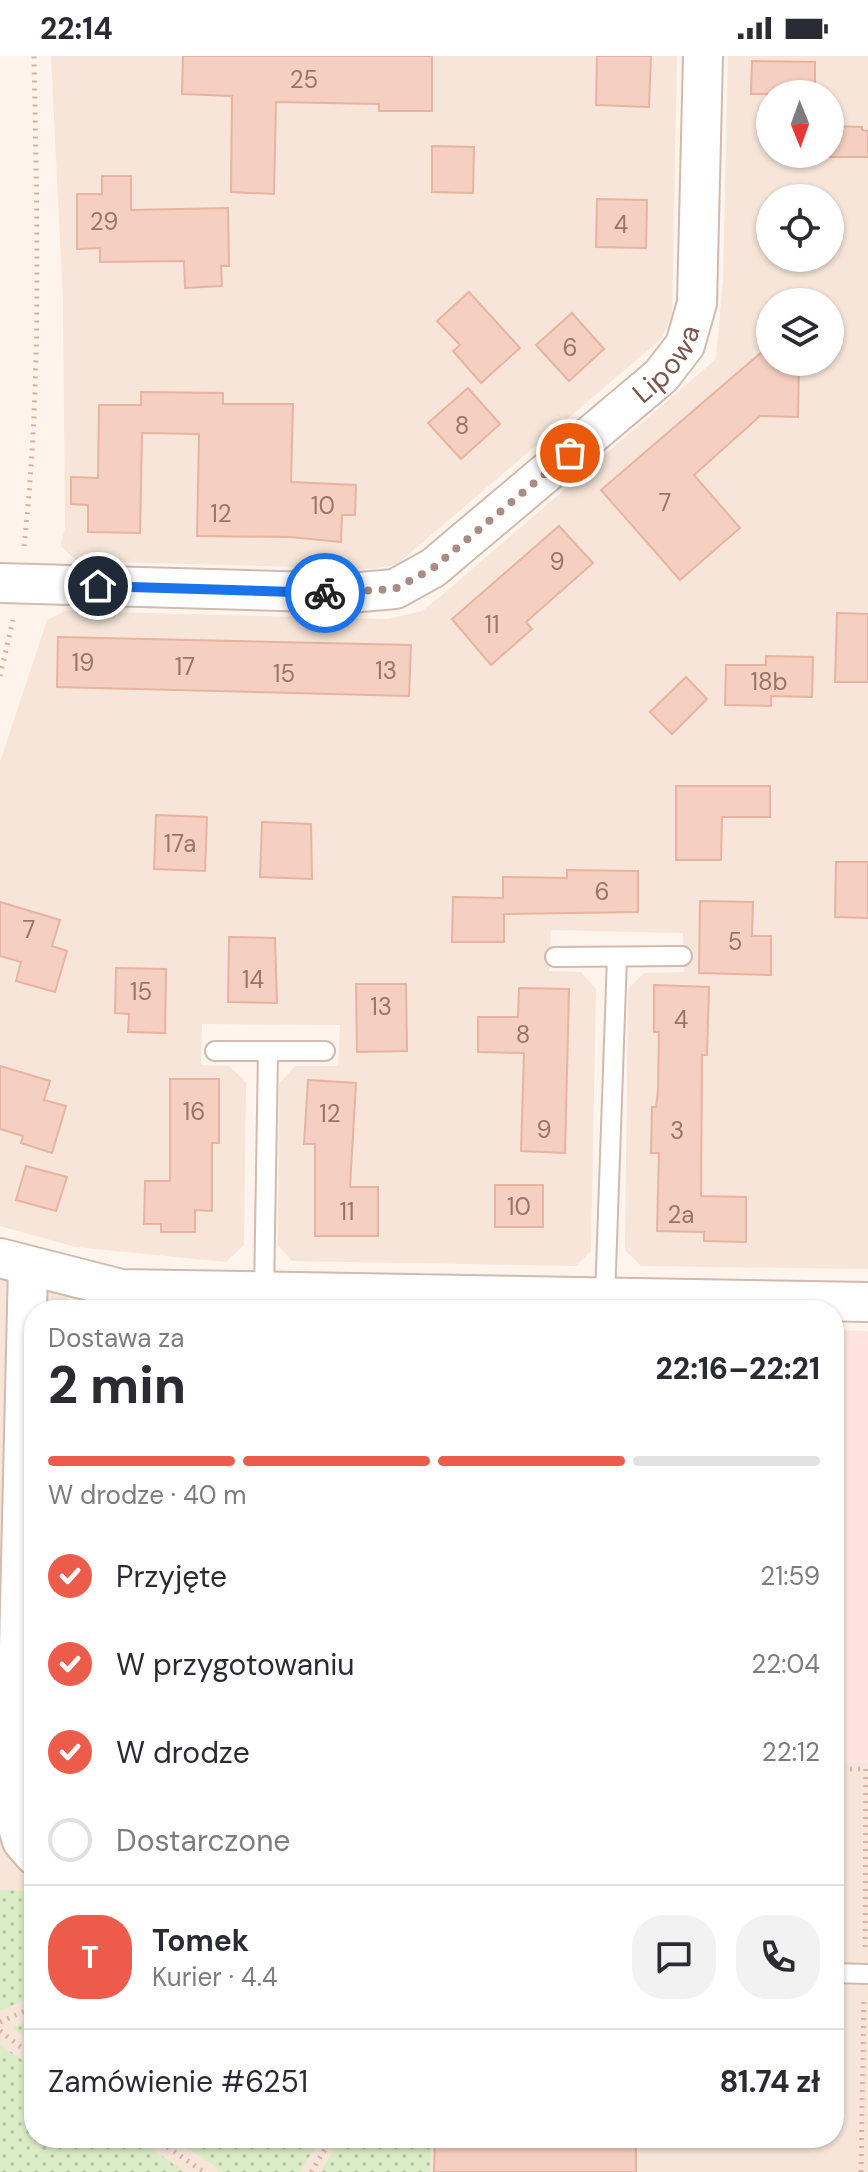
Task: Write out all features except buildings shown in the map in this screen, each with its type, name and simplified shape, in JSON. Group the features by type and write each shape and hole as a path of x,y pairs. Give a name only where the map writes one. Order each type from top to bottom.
{"street":[{"name":"Lipowa","path":"10,583 349,593 395,589 433,568 661,376 685,345 697,303 703,56"},
{"path":"24,1843 15,1817 14,1262 121,1289 252,1300"},
{"path":"378,1300 736,1300"},
{"path":"844,1302 868,1302"}],"lane":[{"path":"555,957 682,956"},
{"path":"605,1298 617,957"},
{"path":"215,1051 325,1051"},
{"path":"264,1300 268,1051"},
{"path":"844,1973 868,1974"}],"path":[{"path":"0,676 10,583 34,431 38,288 34,56"},
{"path":"0,2022 24,2011"},
{"path":"0,2031 24,2049"},
{"path":"169,2148 204,2172"},
{"path":"311,2172 326,2148"}],"shaded area":[{"path":"51,56 677,56 672,316 662,338 396,565 373,569 77,561 61,546 65,528 63,302"},
{"path":"728,56 868,56 868,1269 641,1266 625,1250 628,989 644,973 684,972 683,933 551,930 549,971 581,972 596,989 591,1251 576,1266 292,1261 278,1245 279,1084 295,1066 338,1066 340,1025 202,1024 201,1065 229,1066 246,1082 244,1245 226,1262 76,1247 0,1226 0,762 47,620 65,611 388,619 422,611 716,359 723,280"},
{"path":"0,1274 69,1293 69,1300 24,1300 24,2148 844,2148 844,1762 868,1763 868,2172 0,2172"},
{"path":"844,1330 868,1331 868,1763 844,1762"}],"green space":[{"path":"0,1890 24,1891 24,2000 0,2011"},
{"path":"24,2023 24,2036 12,2028"},
{"path":"0,2044 24,2061 24,2148 150,2148 185,2172 0,2172"},
{"path":"188,2148 315,2148 300,2172 223,2172"},
{"path":"335,2148 431,2148 430,2172 320,2172"}],"way so far":[{"path":"325,593 395,589 433,568 570,453"}],"route":[{"path":"98,586 325,593"}]}
